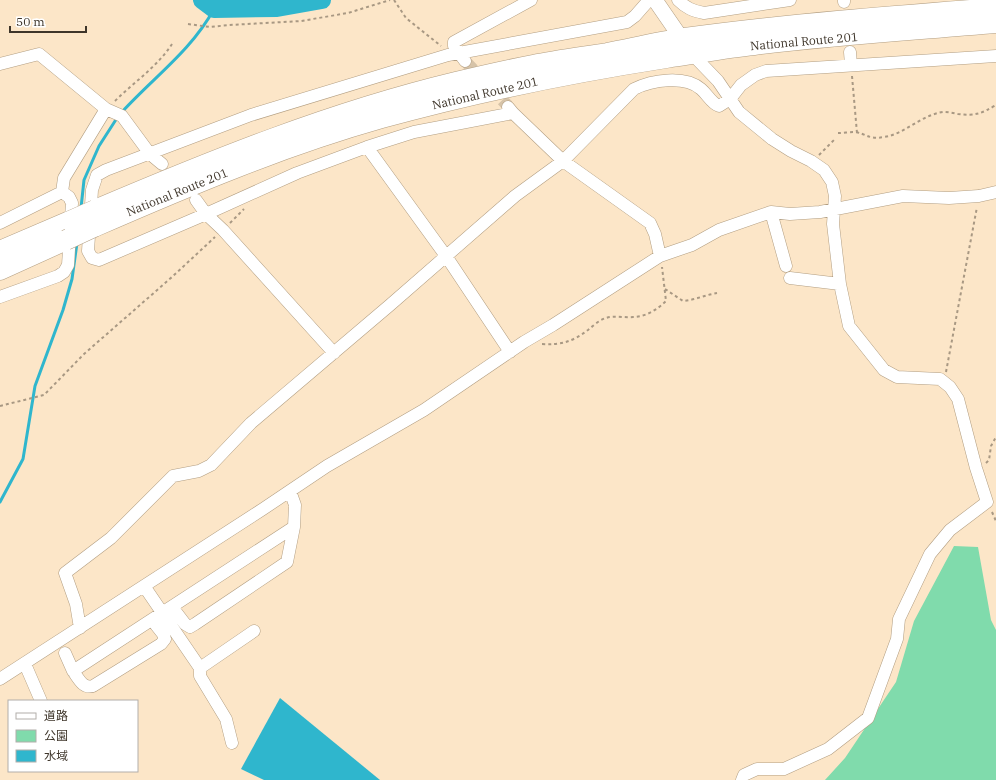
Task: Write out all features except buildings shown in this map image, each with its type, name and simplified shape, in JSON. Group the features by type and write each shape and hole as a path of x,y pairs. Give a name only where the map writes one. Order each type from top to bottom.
{"highway":[{"name":"National Route 201","path":"0,270 68,230 94,218 172,193 309,141 380,119 451,100 612,67 687,46 859,19 996,8"},
{"name":"National Route 201","path":"687,46 753,45 996,23"},
{"name":"National Route 201","path":"0,251 68,230"}],"street":[{"path":"457,56 454,42 531,0"},
{"path":"649,0 635,16 627,22 457,56 252,115 106,170 96,176 92,190 88,251 92,258 99,260 297,173 367,147 414,132 510,110 563,161 650,223 655,234 660,256"},
{"path":"655,0 687,46 718,81 739,112 772,139 813,162 824,170 832,182 835,196 833,224 840,284 849,326 884,370 897,377 940,380 950,387 958,399 975,467 988,502 950,530 930,554 899,619 897,639 868,718 828,749 784,769 757,769 744,775 742,780"},
{"path":"678,0 684,6 693,11 704,13 790,0"},
{"path":"850,52 851,65"},
{"path":"0,64 39,54 108,110 122,116 150,154 162,164"},
{"path":"80,628 76,604 65,573 112,538 173,476 199,471 210,465 251,423 515,196 563,161 634,89 643,84 678,79 689,82 700,89 714,104 719,106 730,99 741,85 766,71 996,56"},
{"path":"62,192 64,178 108,110"},
{"path":"367,147 446,256 510,352"},
{"path":"0,223 62,192"},
{"path":"0,297 58,276 64,272 68,265 72,203 69,197 62,192"},
{"path":"0,679 327,466 424,410 524,342 660,256 692,245 719,230 771,212 790,214 820,212 903,196 949,198 979,196 996,192"},
{"path":"196,200 206,214 334,352"},
{"path":"771,212 786,266"},
{"path":"790,278 840,284"},
{"path":"144,586 167,610 185,624 190,627 196,624 287,562 294,528 295,505 290,491"},
{"path":"73,671 294,528"},
{"path":"167,610 200,668 200,676 226,719 232,743"},
{"path":"65,653 73,671 85,686 93,686 160,644 165,639 152,620"},
{"path":"200,668 254,631"},
{"path":"25,664 41,700"}],"path":[{"path":"188,24 210,28 229,25 301,21 348,13 390,0"},
{"path":"394,0 406,18 457,56"},
{"path":"108,110 128,88 153,68 172,44"},
{"path":"851,65 857,133"},
{"path":"838,133 857,133 870,138 885,137 900,131 917,121 936,114 944,112 976,115 996,105"},
{"path":"813,162 836,138"},
{"path":"944,383 979,196"},
{"path":"0,406 44,395 84,354 172,277 222,230"},
{"path":"524,342 551,345 566,343 579,337 600,320 609,317 635,318 648,314 659,308 666,301 660,256"},
{"path":"664,289 683,302 693,300 706,294 717,293"},
{"path":"975,467 985,464 989,460 991,446 996,437"}],"green space":[{"path":"954,546 978,547 991,620 996,630 996,780 825,780 845,758 896,682 914,621"}],"water":[{"path":"280,698 380,780 264,780 241,769"}],"waterway":[{"path":"202,0 214,9 277,8 322,0"},
{"path":"122,112 183,51 205,24 214,9"},
{"path":"81,208 84,180 99,146 117,118"},
{"path":"0,502 23,459 35,386 63,310 72,279 77,243"}],"tunnel":[{"path":"465,61 508,106"}]}
